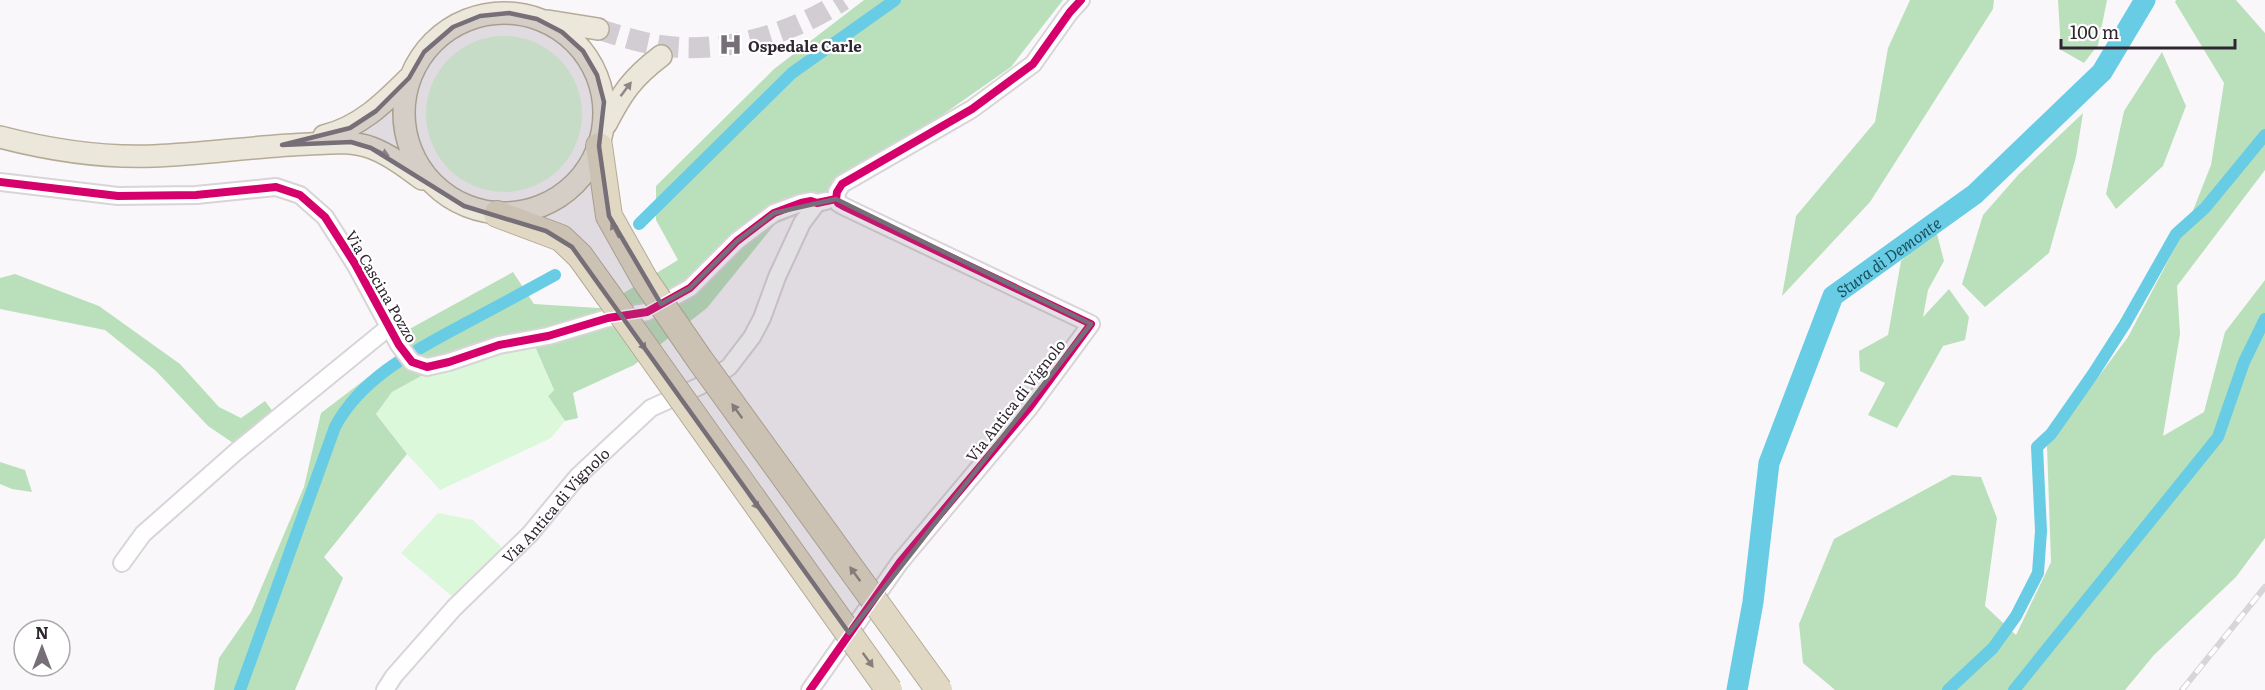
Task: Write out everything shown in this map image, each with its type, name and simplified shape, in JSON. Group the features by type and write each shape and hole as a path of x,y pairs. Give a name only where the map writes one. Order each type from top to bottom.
{"highway":[{"path":"601,138 609,216 645,280 700,360 939,690"},
{"path":"497,214 561,238 580,256 890,690"}],"main road":[{"path":"282,145 350,128 376,111 409,78 424,52 437,38 453,27 480,16 509,13 598,28"},
{"path":"537,19 562,32 583,51 597,75 604,102 601,138"},
{"path":"0,137 34,146 118,155 182,154 282,145 351,142 391,157 464,206 497,214 530,211 560,197 584,175 621,95 630,83 661,56"},
{"path":"409,78 403,107 405,137 417,164 435,188"}],"street":[{"path":"817,204 836,199 842,184 972,109 1033,64 1070,12 1082,0"},
{"name":"Via Cascina Pozzo","path":"0,182 118,196 177,196 276,188 300,195 325,217 355,264 399,345 416,365 426,367 449,362 499,345 548,336 608,318 647,312 690,288 736,241 774,213 801,203 811,201 817,204"},
{"name":"Via Antica di Vignolo","path":"810,690 900,562 1029,408 1090,324 845,207 836,199"},
{"name":"Via Antica di Vignolo","path":"385,690 394,676 454,608 530,534 578,476 651,408 700,386 729,367 752,337 802,223 817,204"},
{"name":"Via Cascina Pozzo","path":"122,563 142,534 237,451 389,327"}],"highlighted area":[{"path":"509,13 537,19 562,32 583,51 597,75 604,102 599,146 609,216 661,304 690,288 737,241 774,213 836,199 1091,324 849,633 572,247 546,231 464,206 371,148 351,142 282,145 350,128 376,111 409,78 424,52 453,27 480,16"}],"green space":[{"path":"864,0 1063,0 1011,67 800,214 775,224 707,308 634,365 573,393 578,418 565,421 548,396 554,390 531,337 465,352 392,392 376,414 407,454 324,557 343,578 295,690 214,690 219,658 251,612 304,487 321,413 405,349 404,332 513,272 534,304 599,308 678,260 656,220 656,186 774,69"},
{"path":"1910,0 1994,0 1993,9 1870,202 1782,296 1796,216 1875,122 1888,48"},
{"path":"2058,0 2107,0 2098,45 2084,63 2061,50"},
{"path":"2176,0 2236,0 2265,33 2265,170 2177,286 2180,334 2163,436 2204,412 2225,332 2265,280 2265,538 2236,577 2154,655 2125,690 1835,690 1803,663 1799,624 1834,539 1952,475 1981,477 1997,518 1985,606 2016,635 2051,562 2047,446 2128,337 2188,223 2211,165 2224,83 2175,2"},
{"path":"504,36 519,37 534,42 559,59 576,84 581,99 581,129 576,144 559,169 534,186 519,191 504,192 489,191 474,186 449,169 432,144 427,129 426,114 427,99 432,84 449,59 474,42 489,37"},
{"path":"2162,52 2186,106 2163,166 2116,209 2106,194 2124,111"},
{"path":"2083,113 2076,157 2049,253 1985,307 1962,284 1983,215 2019,174"},
{"path":"1936,230 1944,261 1928,290 1923,317 1949,289 1969,317 1965,340 1943,346 1897,428 1868,415 1885,383 1860,371 1859,351 1888,335 1901,261"},
{"path":"15,274 99,306 180,364 219,407 241,418 265,401 281,422 233,443 208,426 156,371 105,330 0,309 0,278"},
{"path":"531,337 554,390 548,396 565,421 551,438 440,490 407,454 376,414 392,392 465,352"},
{"path":"0,462 25,470 32,492 12,489 0,484"},
{"path":"438,513 473,520 506,551 454,598 401,553"}],"waterway":[{"path":"639,224 792,73 895,0"},
{"name":"Stura di Demonte","path":"1737,690 1753,602 1769,463 1833,296 1975,194 2102,72 2145,0"},
{"path":"1948,690 1993,648 2016,616 2038,573 2041,531 2037,447 2051,434 2093,374 2125,324 2176,234 2205,208 2265,135"},
{"path":"240,690 335,427 346,409 376,379 411,354 555,275"},
{"path":"2014,690 2218,437 2244,362 2265,319"}],"tunnel":[{"path":"598,29 664,46 696,48 718,46 740,43 784,30 805,22 843,0"}],"railway":[{"path":"2182,690 2265,587"}],"cycle path":[{"path":"836,199 842,184 972,109 1033,64 1081,0"},
{"path":"0,182 118,196 196,195 276,187 300,195 325,217 355,264 399,345 412,362 427,367 499,345 548,336 608,318 647,312 690,288 737,241 774,213 801,203 811,201 817,203 836,199"},
{"path":"810,690 900,562 1029,408 1091,324 845,207 836,199"}],"place":[{"name":"Ospedale Carle","path":"730,45"}]}
